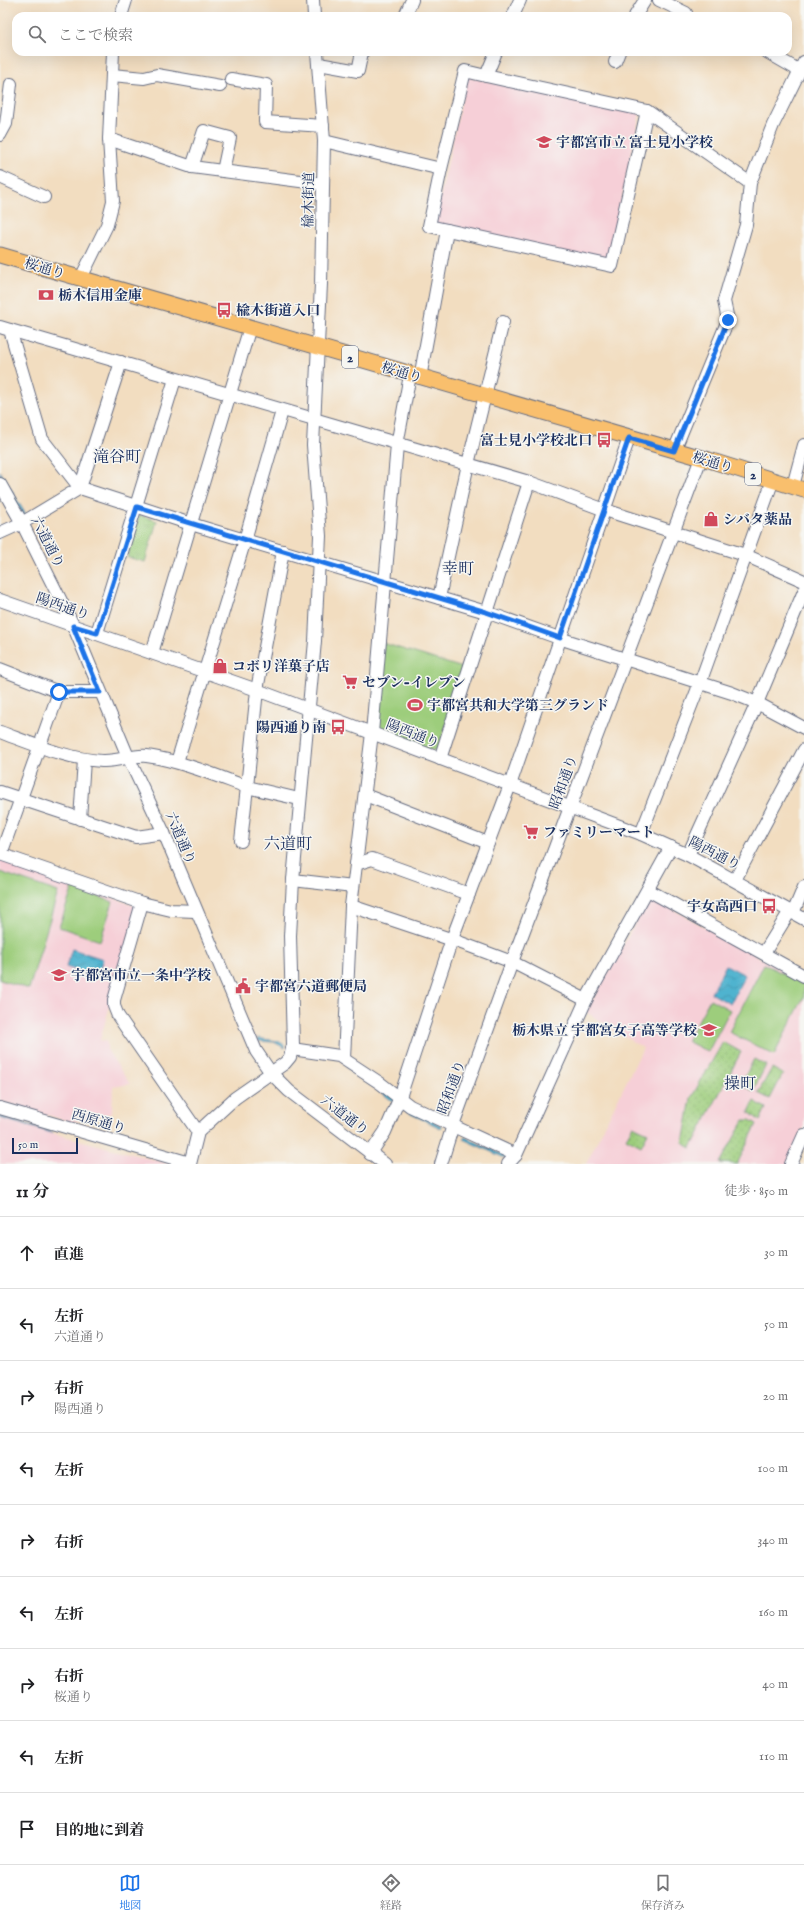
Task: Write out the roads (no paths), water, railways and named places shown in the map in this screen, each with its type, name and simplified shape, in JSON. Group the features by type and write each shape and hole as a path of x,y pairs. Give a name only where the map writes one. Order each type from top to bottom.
{"main road":[{"name":"桜通り","path":"0,256 81,278 705,459 798,488"}],"street":[{"path":"122,12 125,0"},
{"path":"313,0 314,12"},
{"path":"407,12 412,0"},
{"path":"515,12 520,0"},
{"path":"638,12 645,0"},
{"path":"659,0 684,12"},
{"path":"81,278 108,224 113,201 109,139 113,56"},
{"path":"318,58 358,71 361,56"},
{"path":"486,76 494,56"},
{"path":"674,451 728,320 724,301 746,224 750,184 773,125 802,66 777,56"},
{"name":"楡木街道","path":"292,1049 294,1037 290,936 293,880 299,799 315,641 319,562 319,513 313,445 319,348 324,142 318,58"},
{"path":"647,111 612,266 429,226 441,169 465,71 647,111 750,184"},
{"path":"112,75 144,78 157,75 220,86"},
{"path":"231,79 266,85 265,122 323,126"},
{"path":"0,135 6,124 11,84"},
{"path":"192,167 204,131 230,138 223,171"},
{"path":"109,139 192,167 323,184"},
{"path":"324,142 441,169"},
{"path":"0,177 44,196"},
{"path":"344,1059 351,906 372,733 397,445 415,376 447,230"},
{"path":"439,598 468,464 503,322"},
{"path":"152,653 250,327"},
{"path":"5,329 121,362 282,411 314,419 397,445 529,482 605,510 745,555 804,581"},
{"path":"5,329 42,439 80,488 191,524 486,612 757,703 804,728"},
{"path":"0,533 22,523 80,488 121,362"},
{"path":"97,633 137,507 175,379"},
{"path":"177,762 245,540 282,411"},
{"path":"370,1154 385,1132 400,1097 452,939 510,785 629,438"},
{"path":"798,488 804,445"},
{"name":"昭和通り","path":"441,1164 572,809 705,459"},
{"path":"641,834 700,683 773,480"},
{"path":"440,759 529,482"},
{"name":"六道通り","path":"0,484 22,523 73,626 129,759 164,833 195,911 251,1042 271,1073 289,1091 385,1164"},
{"path":"241,841 257,690 283,551"},
{"path":"688,855 757,703 804,591"},
{"name":"陽西通り","path":"0,600 257,690 641,834 688,855 804,919"},
{"path":"0,669 59,692 100,692"},
{"path":"59,692 0,854 142,903 171,910 195,911"},
{"path":"0,732 84,760 116,761 147,756 177,762 247,787 299,799"},
{"path":"735,880 804,750"},
{"path":"80,819 84,760"},
{"path":"0,792 136,837 164,833"},
{"path":"365,795 488,843"},
{"path":"190,1164 198,1132 235,1098 285,1063 292,1049 339,1056 400,1097 410,1106 456,1126 512,1159 586,1000 671,847"},
{"path":"356,864 372,859 469,894"},
{"path":"293,880 353,888"},
{"path":"764,953 791,912 804,887"},
{"path":"648,890 804,976"},
{"path":"142,903 114,1000 114,1006 118,1016 198,1132"},
{"path":"351,906 452,939 515,963 586,1000"},
{"name":"西原通り","path":"0,1108 190,1164"},
{"name":"昭和通り","path":"450,1164 456,1126"},
{"path":"791,1164 804,1135"}],"water":[{"path":"0,471 26,515 24,517 0,476"},
{"path":"72,949 103,959 97,977 66,967"},
{"path":"726,965 745,975 730,1004 711,993"},
{"path":"258,1038 282,1043 285,1048 274,1042 258,1041"},
{"path":"345,1066 442,1126 441,1128 409,1113"},
{"path":"0,1116 53,1132 52,1133 0,1118"},
{"path":"465,1137 508,1157 507,1159 463,1139"}],"place":[{"name":"宇都宮市立 富士見小学校","path":"544,142"},
{"name":"栃木信用金庫","path":"46,295"},
{"name":"楡木街道入口","path":"224,310"},
{"name":"富士見小学校北口","path":"604,440"},
{"name":"シバタ薬品","path":"711,519"},
{"name":"コボリ洋菓子店","path":"220,666"},
{"name":"セブン-イレブン","path":"350,682"},
{"name":"宇都宮共和大学第三グランド","path":"415,705"},
{"name":"陽西通り南","path":"338,727"},
{"name":"ファミリーマート","path":"531,832"},
{"name":"宇女高西口","path":"769,906"},
{"name":"宇都宮市立一条中学校","path":"59,975"},
{"name":"宇都宮六道郵便局","path":"243,986"},
{"name":"栃木県立 宇都宮女子高等学校","path":"709,1030"}],"district":[{"name":"滝谷町","path":"117,456"},
{"name":"幸町","path":"458,568"},
{"name":"六道町","path":"288,843"},
{"name":"操町","path":"740,1083"}]}
